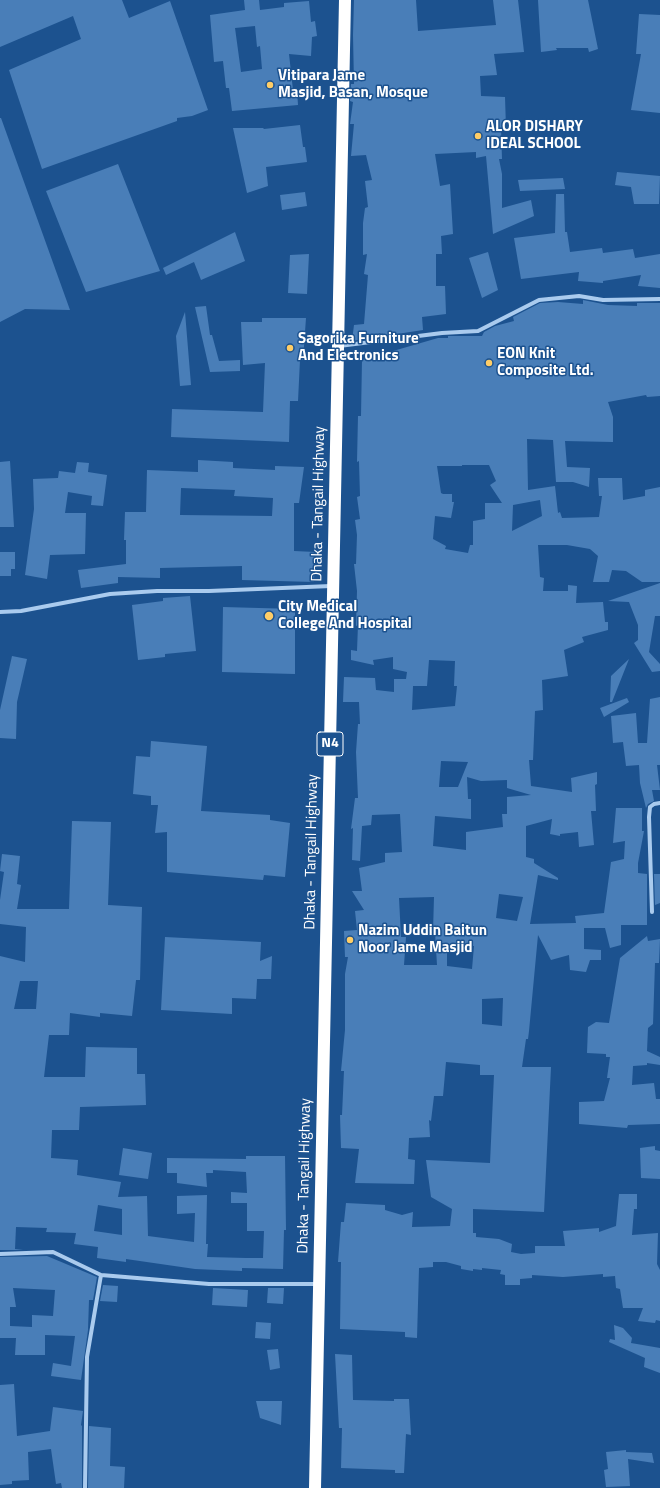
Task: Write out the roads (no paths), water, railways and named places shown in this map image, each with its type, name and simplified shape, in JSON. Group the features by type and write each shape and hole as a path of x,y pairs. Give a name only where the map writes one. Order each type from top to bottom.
{"highway":[{"name":"Dhaka - Tangail Highway","path":"315,1488 345,0"}],"street":[{"path":"338,346 442,333 478,331 539,300 579,296 603,300 660,299"},
{"path":"0,612 20,611 110,594 157,591 209,591 333,586"},
{"path":"652,912 648,817 650,807 654,804 660,803"},
{"path":"0,1254 53,1252 101,1275 209,1284 319,1284"},
{"path":"85,1488 87,1357 101,1275"}],"place":[{"name":"Vitipara Jame Masjid, Basan, Mosque","path":"270,85"},
{"name":"ALOR DISHARY IDEAL SCHOOL","path":"478,136"},
{"name":"Sagorika Furniture And Electronics","path":"290,348"},
{"name":"EON Knit Composite Ltd.","path":"489,363"},
{"name":"City Medical College And Hospital","path":"269,616"},
{"name":"Nazim Uddin Baitun Noor Jame Masjid","path":"350,940"}]}
